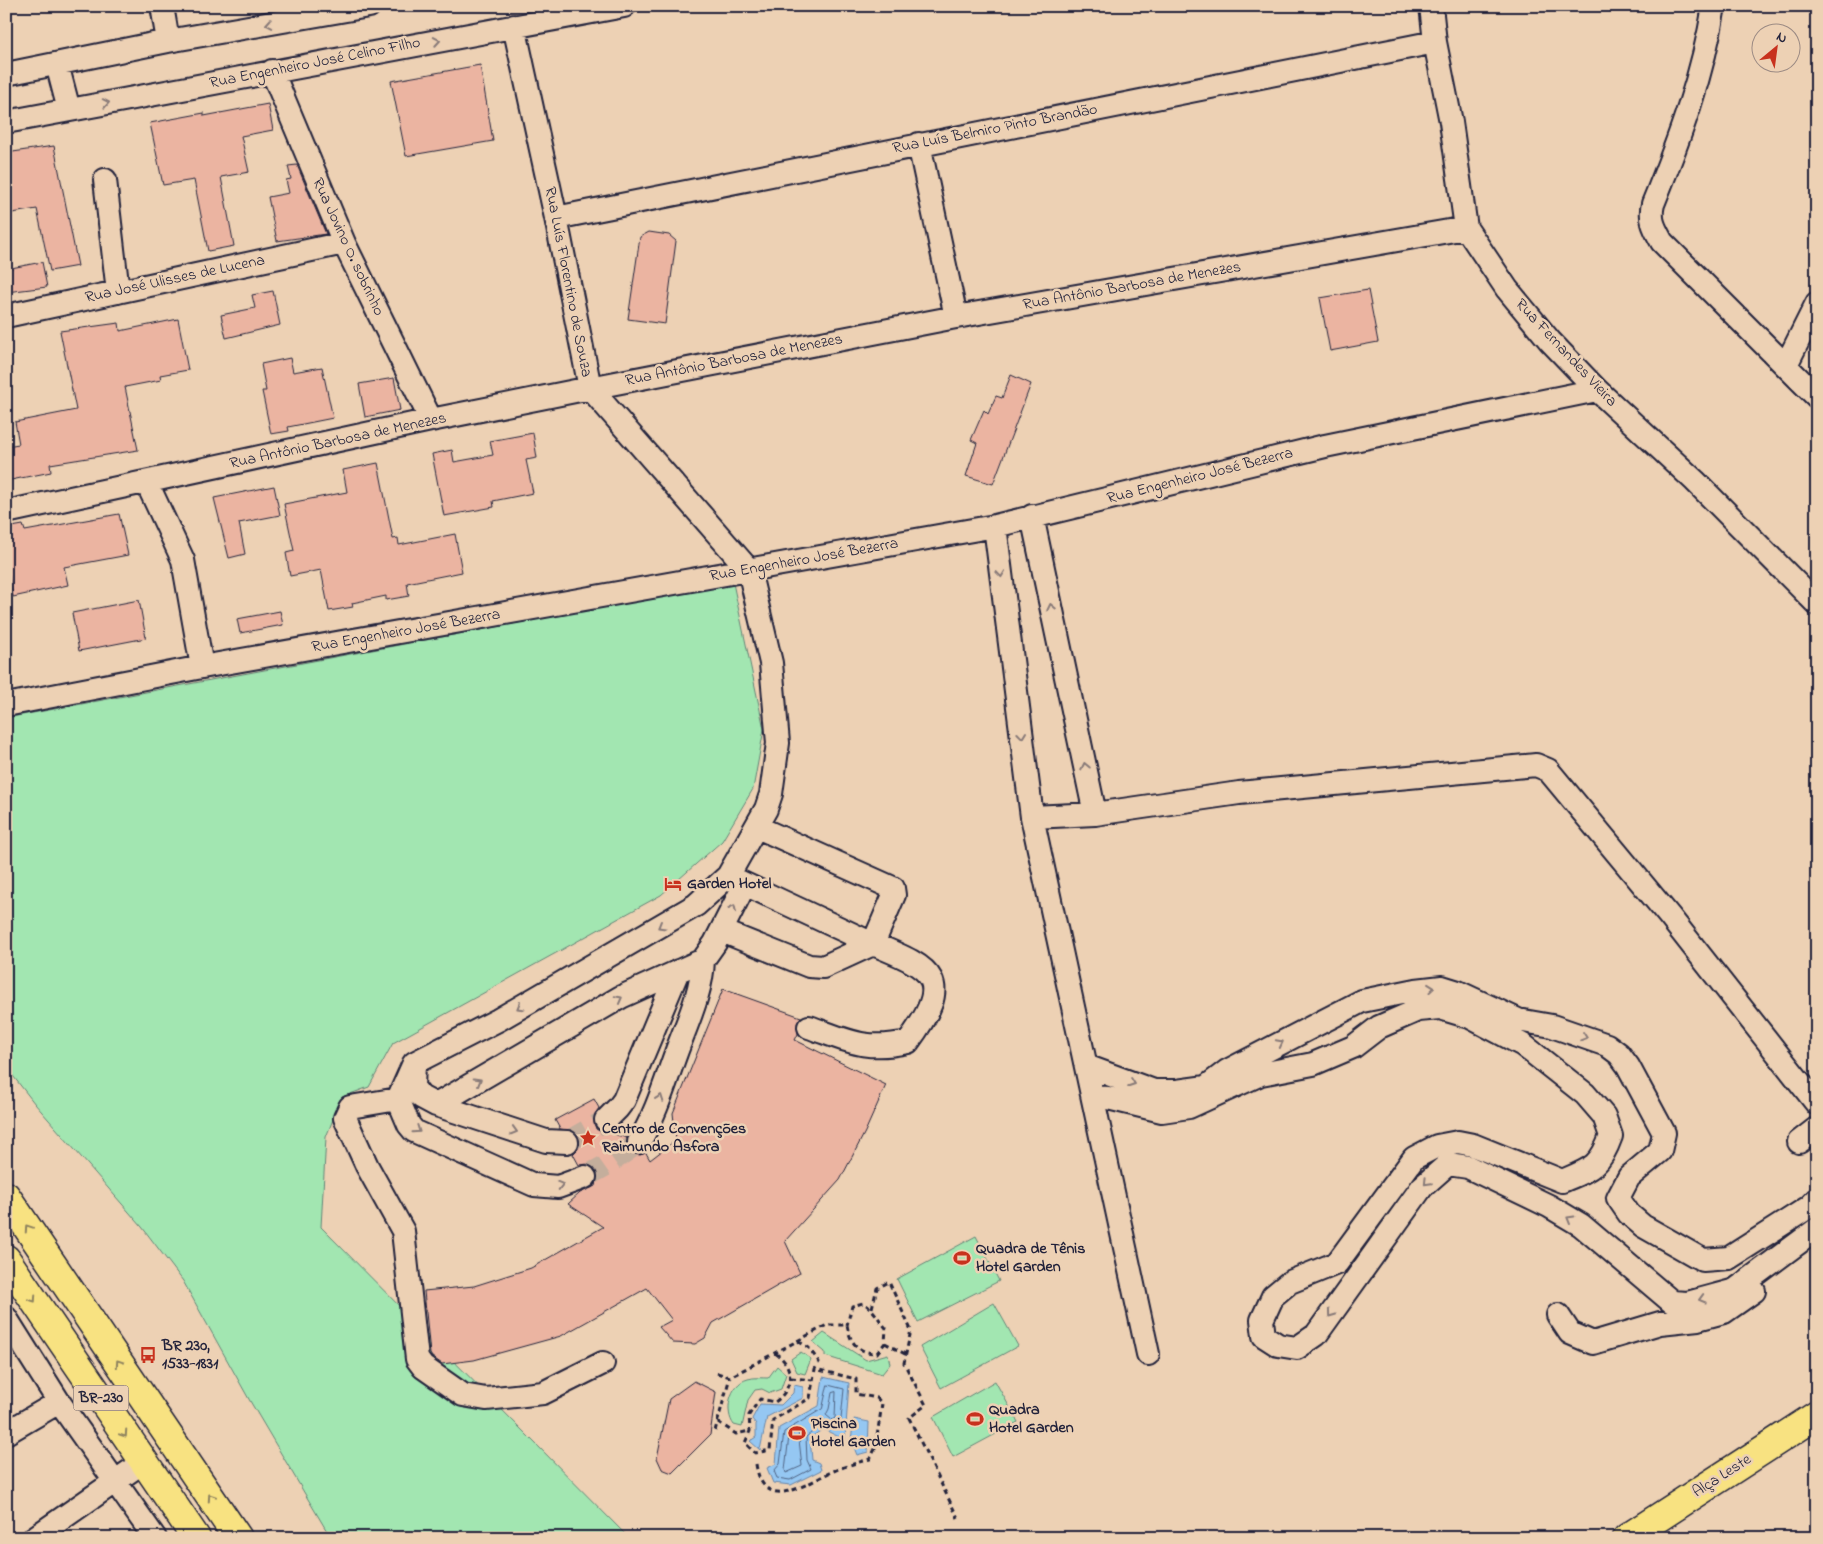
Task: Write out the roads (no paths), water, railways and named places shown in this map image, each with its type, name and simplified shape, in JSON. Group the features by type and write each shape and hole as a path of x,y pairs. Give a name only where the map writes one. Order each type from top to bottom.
{"main road":[{"name":"BR-230","path":"6,1196 238,1538"},
{"name":"BR-230","path":"6,1258 196,1538"},
{"name":"Alça Leste","path":"1627,1538 1817,1415"}],"street":[{"path":"162,6 168,41"},
{"name":"Rua Engenheiro José Celino Filho","path":"6,122 624,6"},
{"name":"Rua Fernandes Vieira","path":"1431,6 1435,42 1452,122 1466,228 1508,290 1550,341 1597,390 1695,481 1817,604"},
{"path":"1714,6 1703,64 1679,139 1653,204 1650,214 1652,223 1662,242 1817,397"},
{"path":"6,74 168,41 358,7"},
{"name":"Rua Luís Florentino de Souza","path":"514,26 556,218 590,388 749,570"},
{"name":"Rua Luís Belmiro Pinto Brandão","path":"556,218 1435,42"},
{"path":"57,64 69,110"},
{"name":"Rua Jovino O. sobrinho","path":"272,71 344,243 431,420"},
{"path":"919,144 956,317"},
{"path":"106,180 118,292"},
{"name":"Rua Antônio Barbosa de Menezes","path":"6,512 431,420 590,388 956,317 1466,228"},
{"name":"Rua José Ulisses de Lucena","path":"6,316 344,243"},
{"path":"1786,365 1817,303"},
{"name":"Rua Engenheiro José Bezerra","path":"6,705 202,667 995,526 1326,446 1597,390"},
{"path":"147,483 184,560 202,667"},
{"path":"1032,516 1095,814"},
{"path":"995,526 1032,817 1148,1354"},
{"path":"639,1142 651,1122 736,881 771,794 778,743 771,664 749,570"},
{"path":"1032,817 1095,814 1239,793 1536,765 1548,770 1664,909 1817,1104"},
{"path":"713,944 809,966 823,967 873,944 894,895 893,888 757,826"},
{"path":"585,1177 558,1187 534,1185 414,1131 409,1125 398,1099 414,1063 498,1020 736,881"},
{"path":"736,881 907,958 925,969 934,981 934,997 922,1023 908,1042 885,1047 860,1045 809,1027"},
{"path":"696,905 707,913 713,924 713,944"},
{"path":"436,1105 621,997 678,971 713,944"},
{"path":"606,1120 624,1100 678,971"},
{"path":"1086,1066 1154,1091 1177,1092 1206,1087 1227,1070 1362,1001 1416,990 1442,987 1458,992 1518,1020 1552,1026 1608,1045 1619,1054 1628,1066 1664,1133 1660,1151 1629,1177 1618,1198 1629,1214 1643,1226 1686,1252 1703,1260 1729,1258 1817,1200"},
{"path":"1093,1097 1108,1098 1162,1111 1189,1107 1261,1074 1313,1064 1353,1047 1378,1026 1418,1010 1440,1008 1470,1017 1523,1045 1585,1094 1604,1116 1611,1136 1603,1156 1586,1170 1562,1181 1474,1145 1458,1142 1437,1146 1414,1158 1338,1263 1290,1282 1273,1296 1262,1320 1264,1336 1278,1345 1297,1348 1316,1335 1422,1187 1448,1164 1468,1167 1549,1206 1581,1225 1672,1302 1687,1303 1735,1290 1817,1229"},
{"path":"414,1063 413,1087 421,1097 436,1105 546,1141 567,1142"},
{"path":"398,1099 350,1106 345,1118 366,1166 403,1231 417,1359 423,1367 463,1395 486,1398 531,1396 542,1393 603,1363"},
{"path":"1799,1142 1817,1128"},
{"path":"1558,1315 1570,1333 1593,1343 1660,1324 1698,1319 1724,1312 1778,1274 1817,1243"},
{"path":"6,1318 59,1402 155,1538"},
{"path":"6,1433 59,1402"},
{"path":"34,1538 143,1462"}],"water":[{"name":"Piscina Hotel Garden","path":"823,1377 849,1383 845,1440 823,1429 810,1438 812,1460 819,1463 821,1470 791,1485 773,1483 767,1468 776,1464 779,1428 819,1406"},
{"path":"794,1385 803,1387 803,1398 767,1417 760,1450 750,1441 756,1437 756,1424 752,1419 760,1404 781,1405 793,1393"},
{"path":"854,1419 869,1422 868,1452 857,1455 851,1440"}],"tunnel":[{"path":"567,1142 606,1120"},
{"path":"585,1177 639,1142"}],"place":[{"name":"Garden Hotel","path":"673,884"},
{"name":"Centro de Convenções Raimundo Asfora","path":"588,1138"},
{"name":"Quadra de Tênis Hotel Garden","path":"962,1258"},
{"name":"BR 230, 1533-1831","path":"148,1355"},
{"name":"Quadra Hotel Garden","path":"975,1419"},
{"name":"Piscina Hotel Garden","path":"797,1433"}]}
